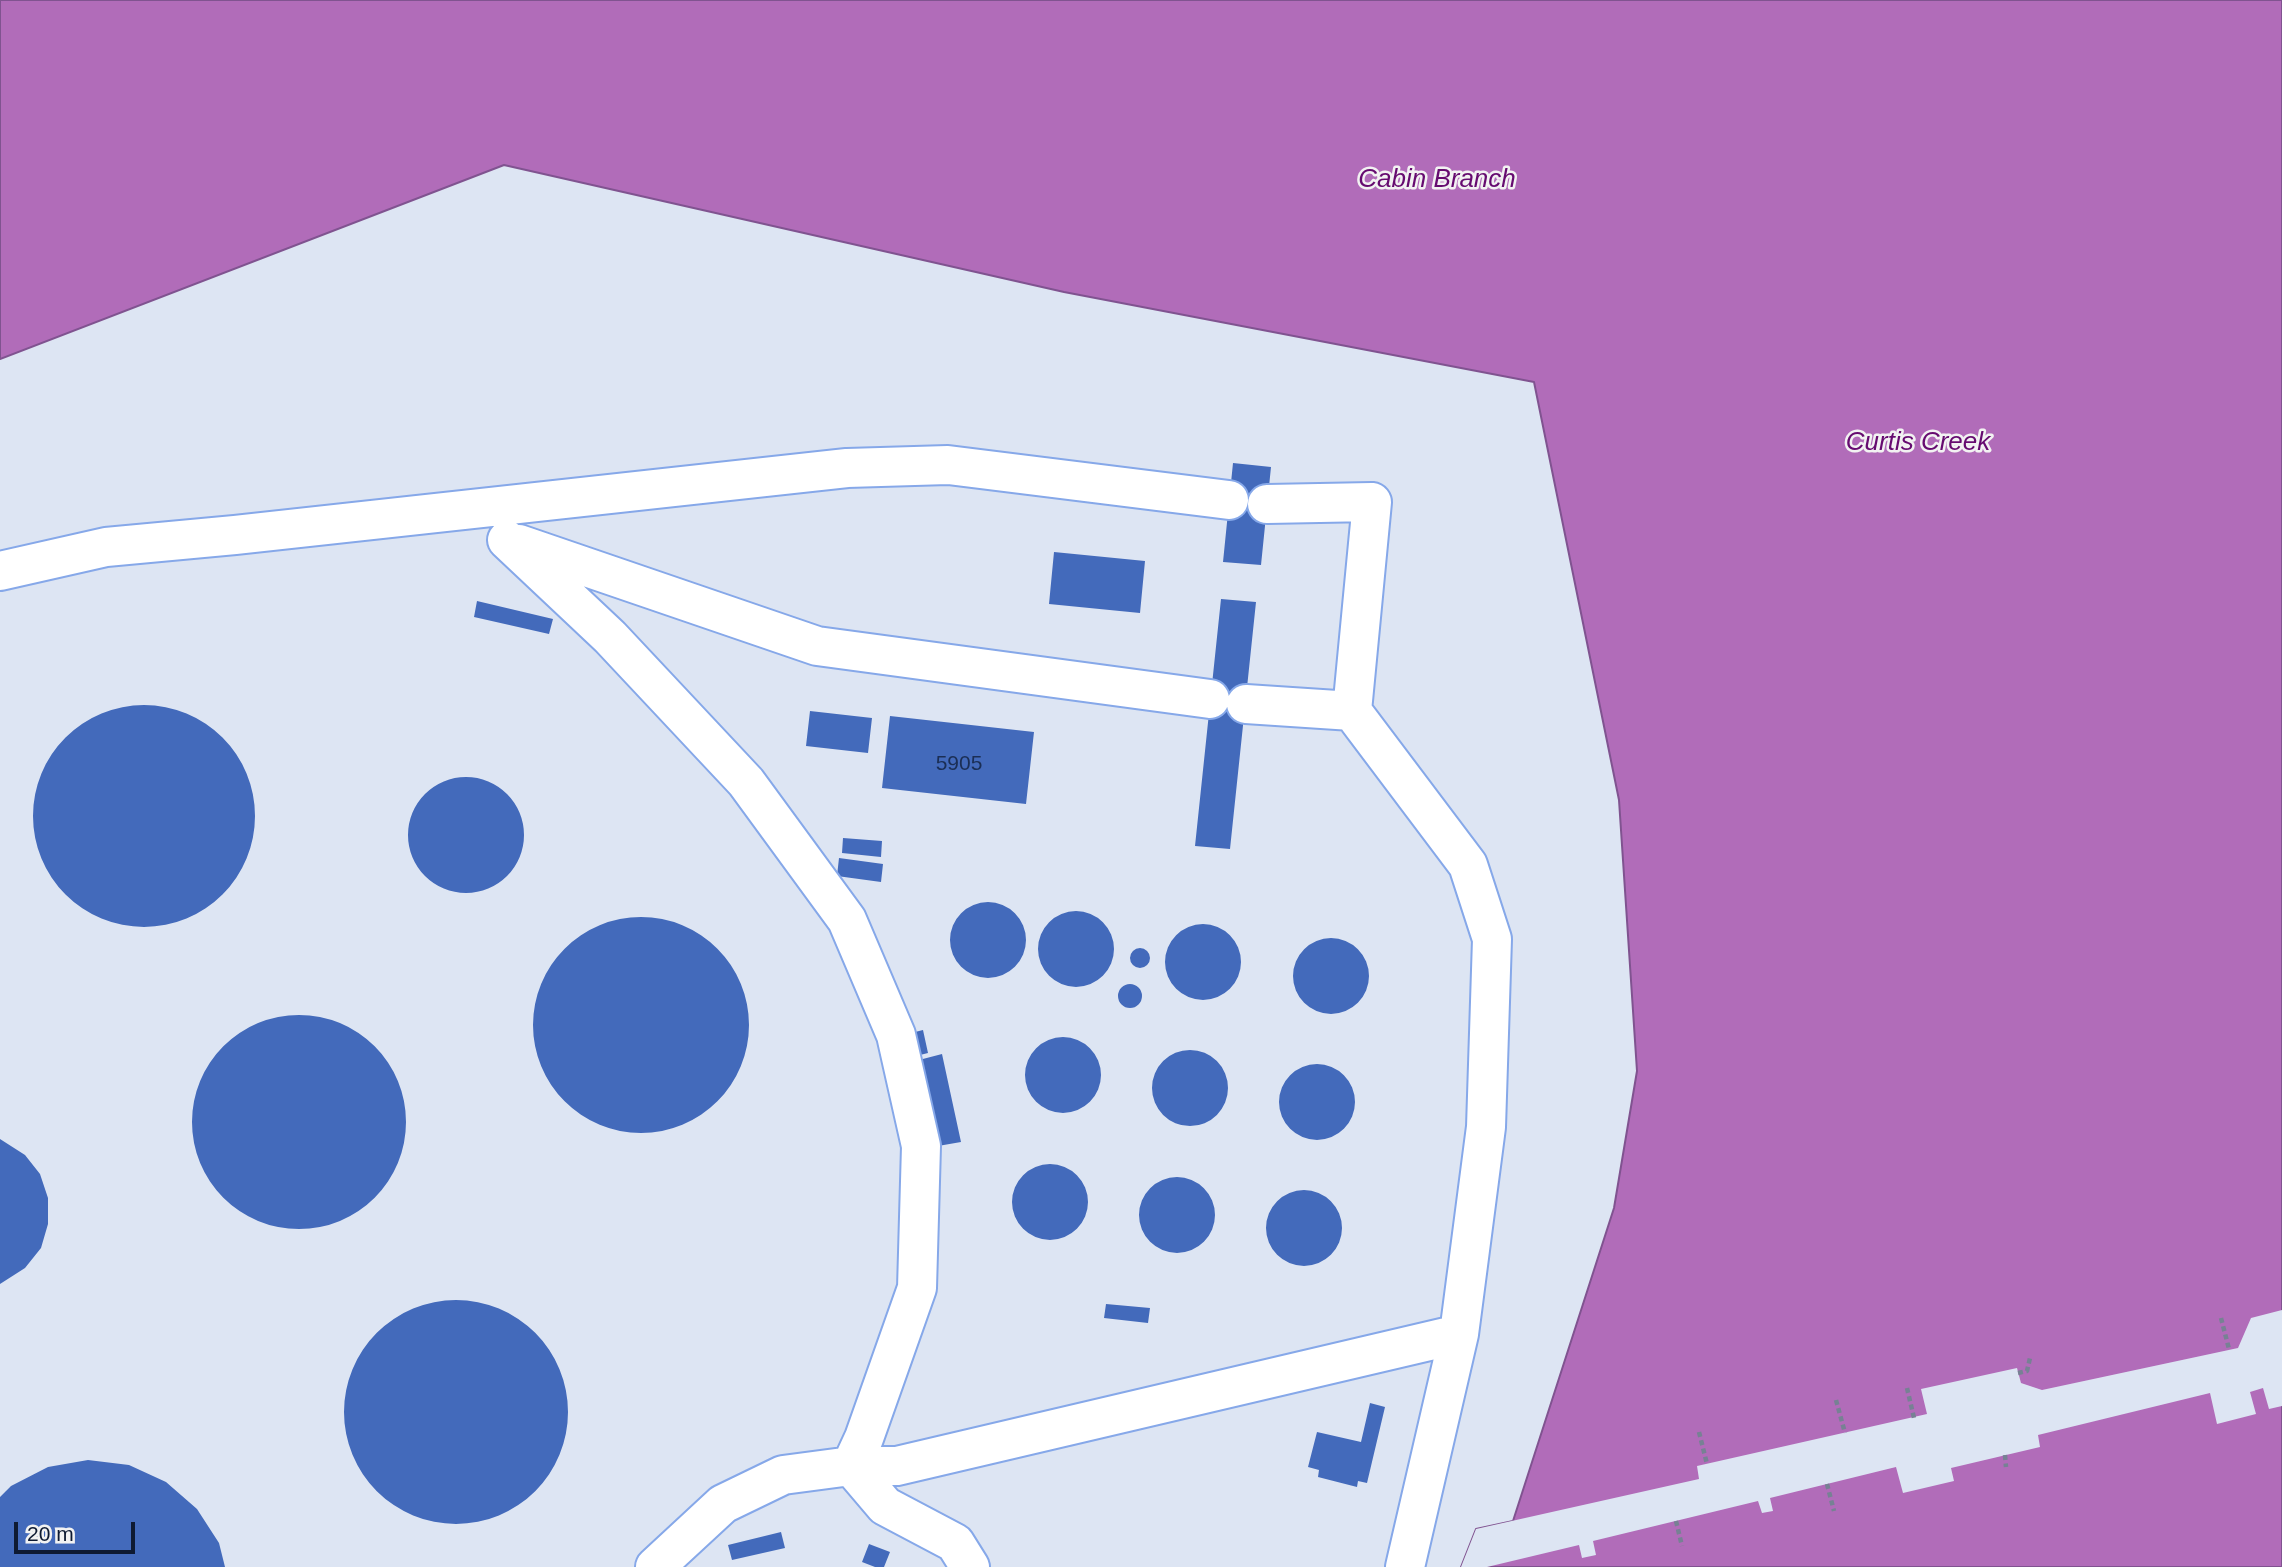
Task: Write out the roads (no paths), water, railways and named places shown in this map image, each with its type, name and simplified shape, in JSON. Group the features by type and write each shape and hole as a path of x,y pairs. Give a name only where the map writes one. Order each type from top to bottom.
{"lane":[{"path":"0,571 106,547 847,468 947,465 1229,500"},
{"path":"1267,504 1372,502 1352,711 1468,866 1492,939 1486,1127 1459,1334 1405,1567"},
{"path":"430,514 817,646 1228,701 1352,711"},
{"path":"507,540 610,637 746,782 847,920 896,1035 922,1146 917,1288 864,1438 850,1466"},
{"path":"655,1567 723,1504 783,1475 850,1466 897,1466 1459,1334"},
{"path":"850,1466 885,1506 955,1544 970,1567"}],"water":[{"name":"Curtis Creek","path":"0,0 2282,0 2282,1567 1461,1567 1476,1529 1513,1521 1614,1208 1637,1071 1619,800 1534,382 1064,292 504,165 0,359"}],"water label":[{"name":"Cabin Branch","path":"1437,180"}]}
